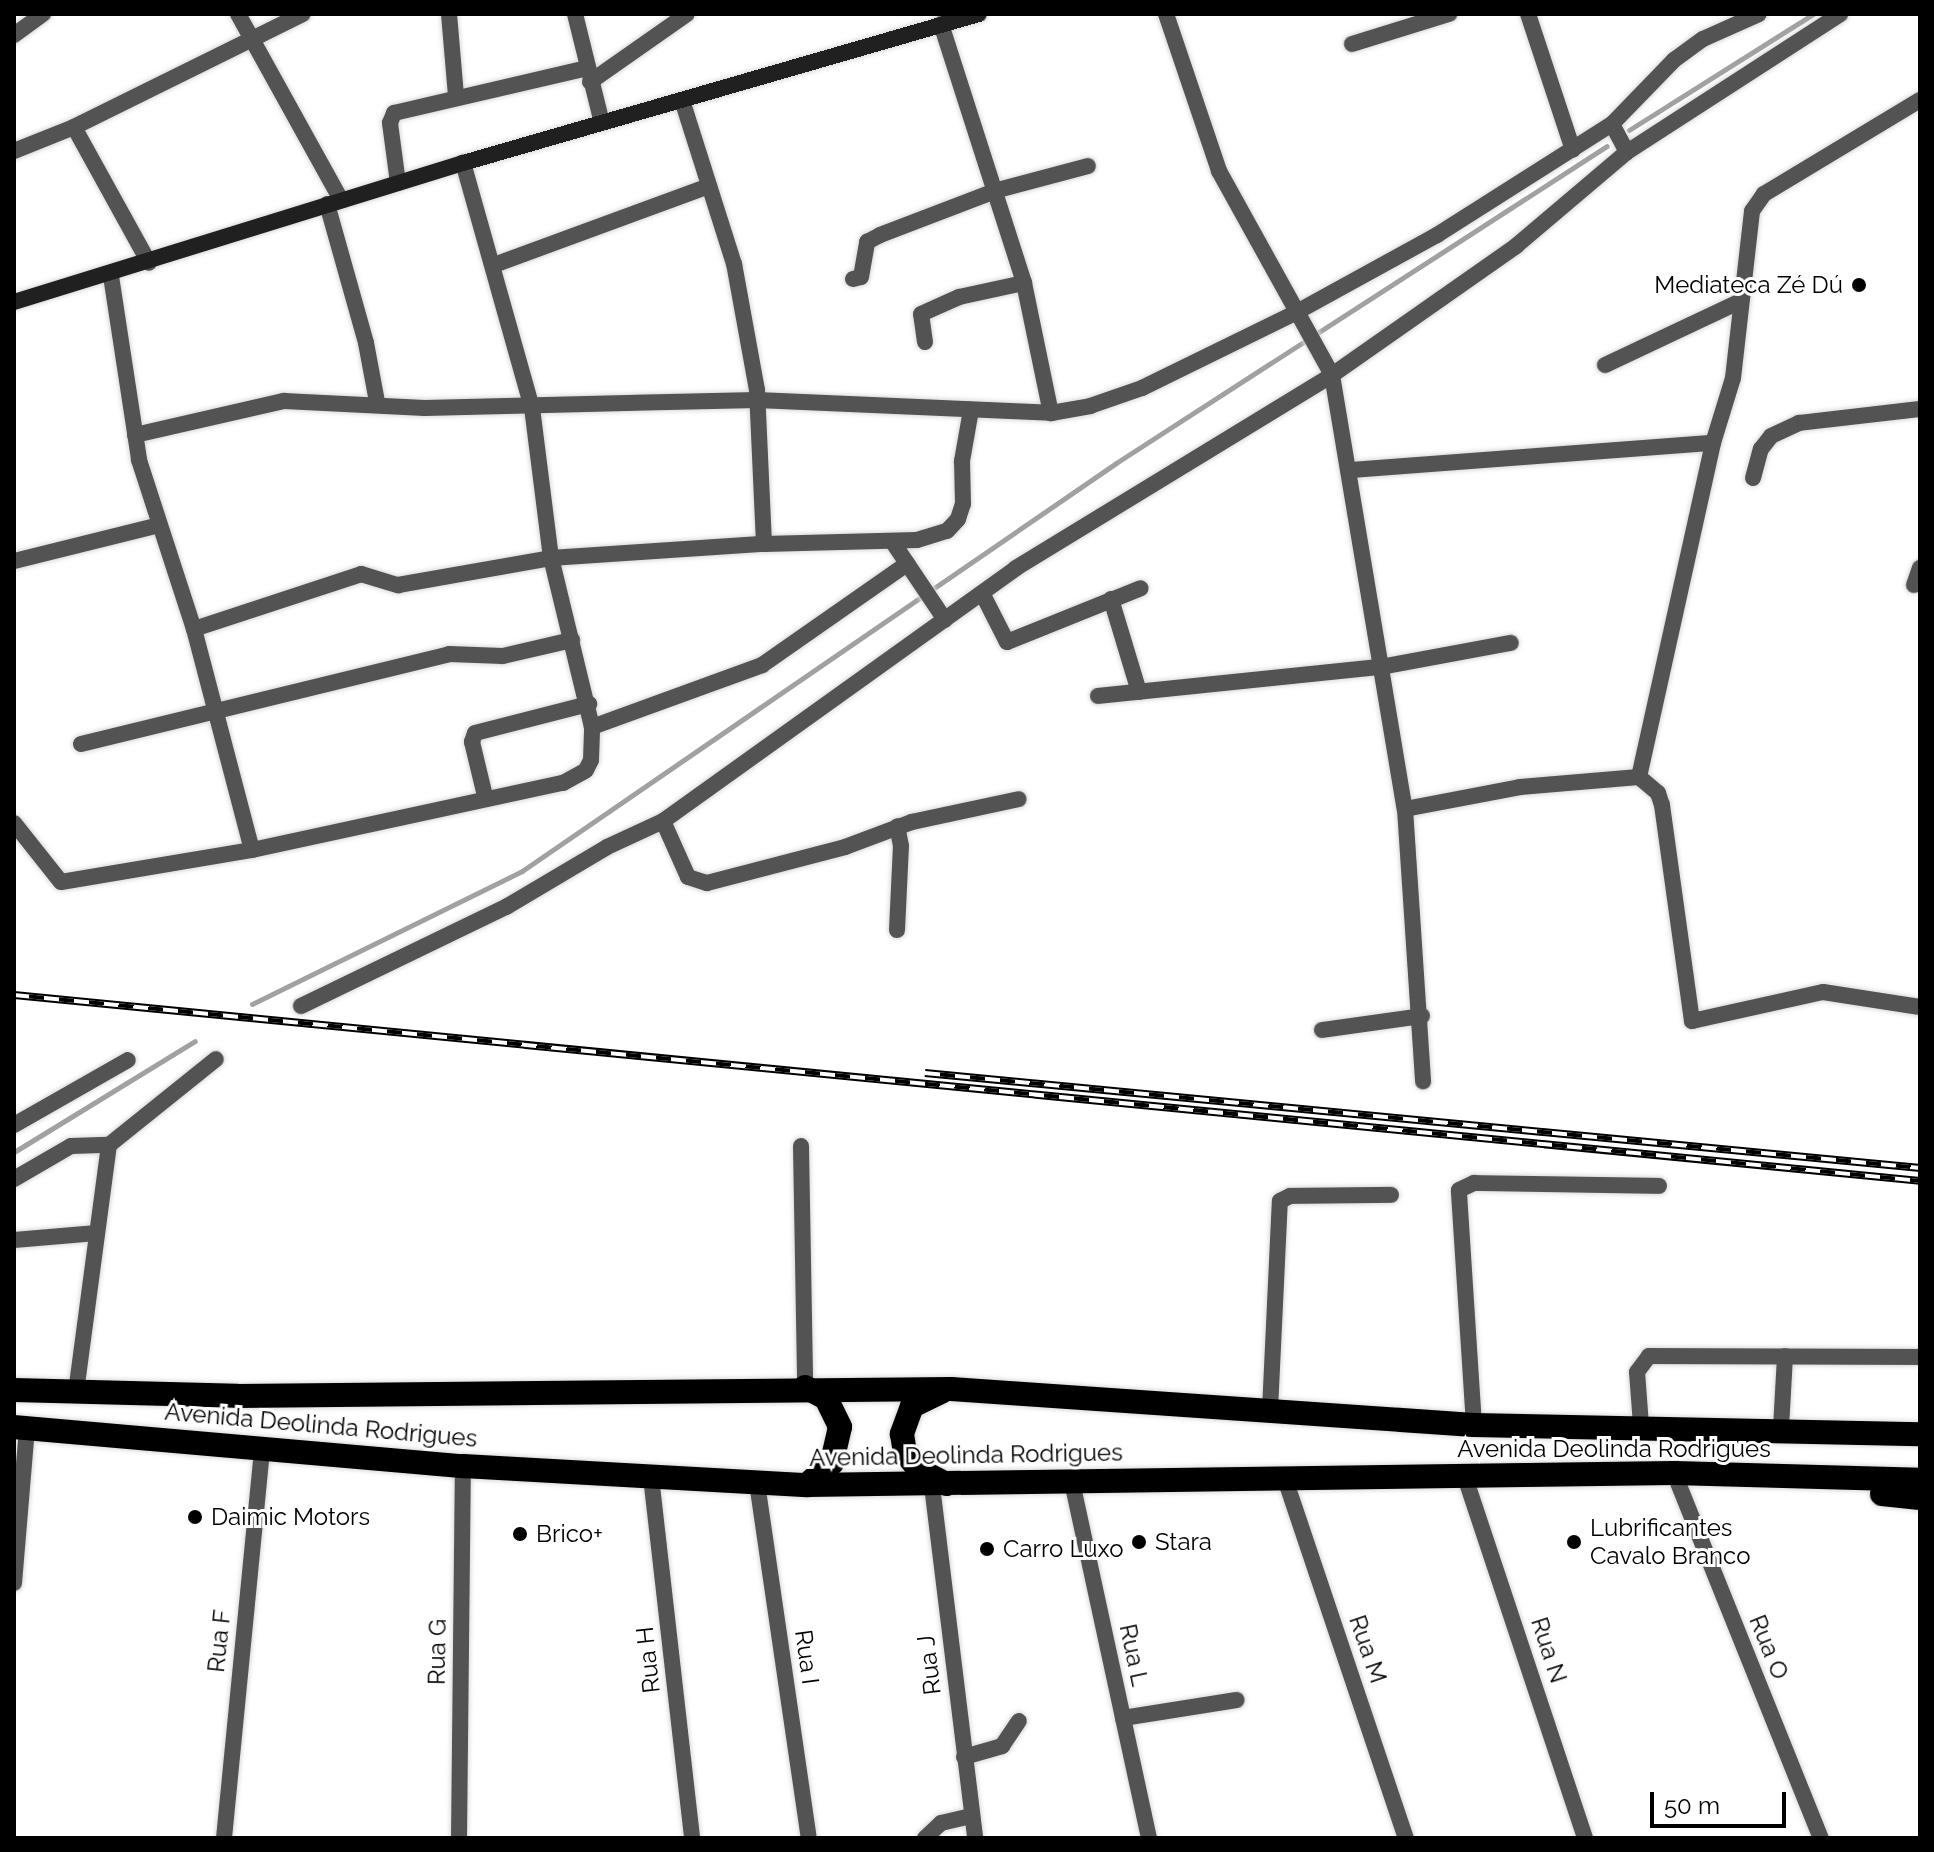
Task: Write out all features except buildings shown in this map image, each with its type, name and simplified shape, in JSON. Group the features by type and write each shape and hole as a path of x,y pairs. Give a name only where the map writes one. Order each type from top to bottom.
{"highway":[{"name":"Avenida Deolinda Rodrigues","path":"14,1390 237,1396 805,1387 951,1389 1474,1425 1641,1425 1920,1434"},
{"path":"805,1387 826,1398 840,1427 832,1463 807,1485"},
{"path":"940,1485 919,1470 905,1452 902,1434 912,1406 951,1389"},
{"name":"Avenida Deolinda Rodrigues","path":"20,1427 463,1466 807,1485 1674,1473 1920,1480"},
{"path":"1784,1478 1920,1498"}],"street":[{"path":"14,35 43,14"},
{"path":"238,14 334,202 377,402"},
{"path":"14,151 74,127 303,14"},
{"path":"449,14 456,95"},
{"path":"575,14 602,123"},
{"path":"398,183 390,123 394,113 456,95 589,75 687,14"},
{"path":"14,302 111,276 463,163 979,14"},
{"path":"1166,14 1203,133 1332,375 1351,470 1405,809 1422,1016 1423,1081"},
{"path":"1352,44 1447,14"},
{"path":"1528,14 1573,150"},
{"path":"301,1006 506,907 607,847 663,821 941,614 982,593 1332,375 1516,246 1619,138 1674,60 1703,39 1759,14"},
{"path":"135,435 284,401 377,402 425,408 532,408 757,400 1051,413 1118,398 1301,319 1573,150 1619,138 1840,14"},
{"path":"941,24 998,190 1024,283 1051,413"},
{"path":"682,100 734,264 757,400 764,544"},
{"path":"1639,777 1713,443 1733,378 1739,302 1756,201 1920,100"},
{"path":"74,127 149,263"},
{"path":"14,823 61,882 252,850 577,777 591,760 589,704 551,558 532,408 463,163"},
{"path":"853,279 861,277 867,242 998,190 1088,166"},
{"path":"494,265 709,186"},
{"path":"111,276 135,435 159,525 194,629 252,850"},
{"path":"925,342 921,314 959,297 1024,283"},
{"path":"1605,365 1739,302"},
{"path":"1753,478 1761,449 1771,436 1799,423 1920,409"},
{"path":"194,629 361,574 398,585 551,558 764,544 932,538 958,519 971,410"},
{"path":"1351,470 1713,443"},
{"path":"14,561 159,525"},
{"path":"892,541 941,614"},
{"path":"1914,585 1920,568"},
{"path":"592,727 762,665 911,570"},
{"path":"982,593 1007,642 1141,588"},
{"path":"1111,599 1139,692"},
{"path":"81,744 449,654 503,656 572,640"},
{"path":"1098,696 1381,667 1511,643"},
{"path":"485,796 472,742 475,733 589,704"},
{"path":"1405,809 1520,787 1639,777 1658,793 1662,805 1692,1021 1823,992 1920,1007"},
{"path":"663,821 688,877 707,883 845,847 897,826 1019,799"},
{"path":"897,826 897,930"},
{"path":"1322,1030 1422,1016"},
{"path":"14,1179 71,1146 109,1145 216,1059"},
{"path":"14,1125 128,1060"},
{"path":"76,1392 109,1145"},
{"path":"801,1146 805,1387"},
{"path":"1474,1425 1459,1190 1474,1183 1659,1186"},
{"path":"1270,1410 1280,1201 1290,1196 1391,1195"},
{"path":"14,1240 97,1233"},
{"path":"1641,1425 1637,1372 1649,1356 1920,1357"},
{"path":"1781,1428 1785,1356"},
{"path":"14,1583 20,1427"},
{"name":"Rua F","path":"224,1838 262,1449"},
{"name":"Rua G","path":"459,1838 463,1466"},
{"name":"Rua O","path":"1674,1473 1821,1838"},
{"name":"Rua M","path":"1284,1476 1406,1838"},
{"name":"Rua H","path":"651,1477 692,1838"},
{"name":"Rua N","path":"1465,1477 1585,1838"},
{"name":"Rua L","path":"1072,1482 1149,1838"},
{"name":"Rua I","path":"757,1483 809,1838"},
{"name":"Rua J","path":"940,1485 964,1757 975,1838"},
{"path":"1123,1718 1237,1700"},
{"path":"964,1757 1002,1746 1019,1721"},
{"path":"925,1838 941,1823 972,1816"}],"waterway":[{"path":"1629,130 1813,14"},
{"path":"252,1004 522,871 1116,463 1607,146"},
{"path":"14,1152 195,1041"}],"railway":[{"path":"14,995 1920,1181"},
{"path":"925,1073 1920,1168"}],"place":[{"name":"Mediateca Zé Dú","path":"1859,285"},
{"name":"Daimic Motors","path":"195,1517"},
{"name":"Brico+","path":"520,1534"},
{"name":"Stara","path":"1139,1542"},
{"name":"Lubrificantes Cavalo Branco","path":"1574,1542"},
{"name":"Carro Luxo","path":"987,1549"}]}
